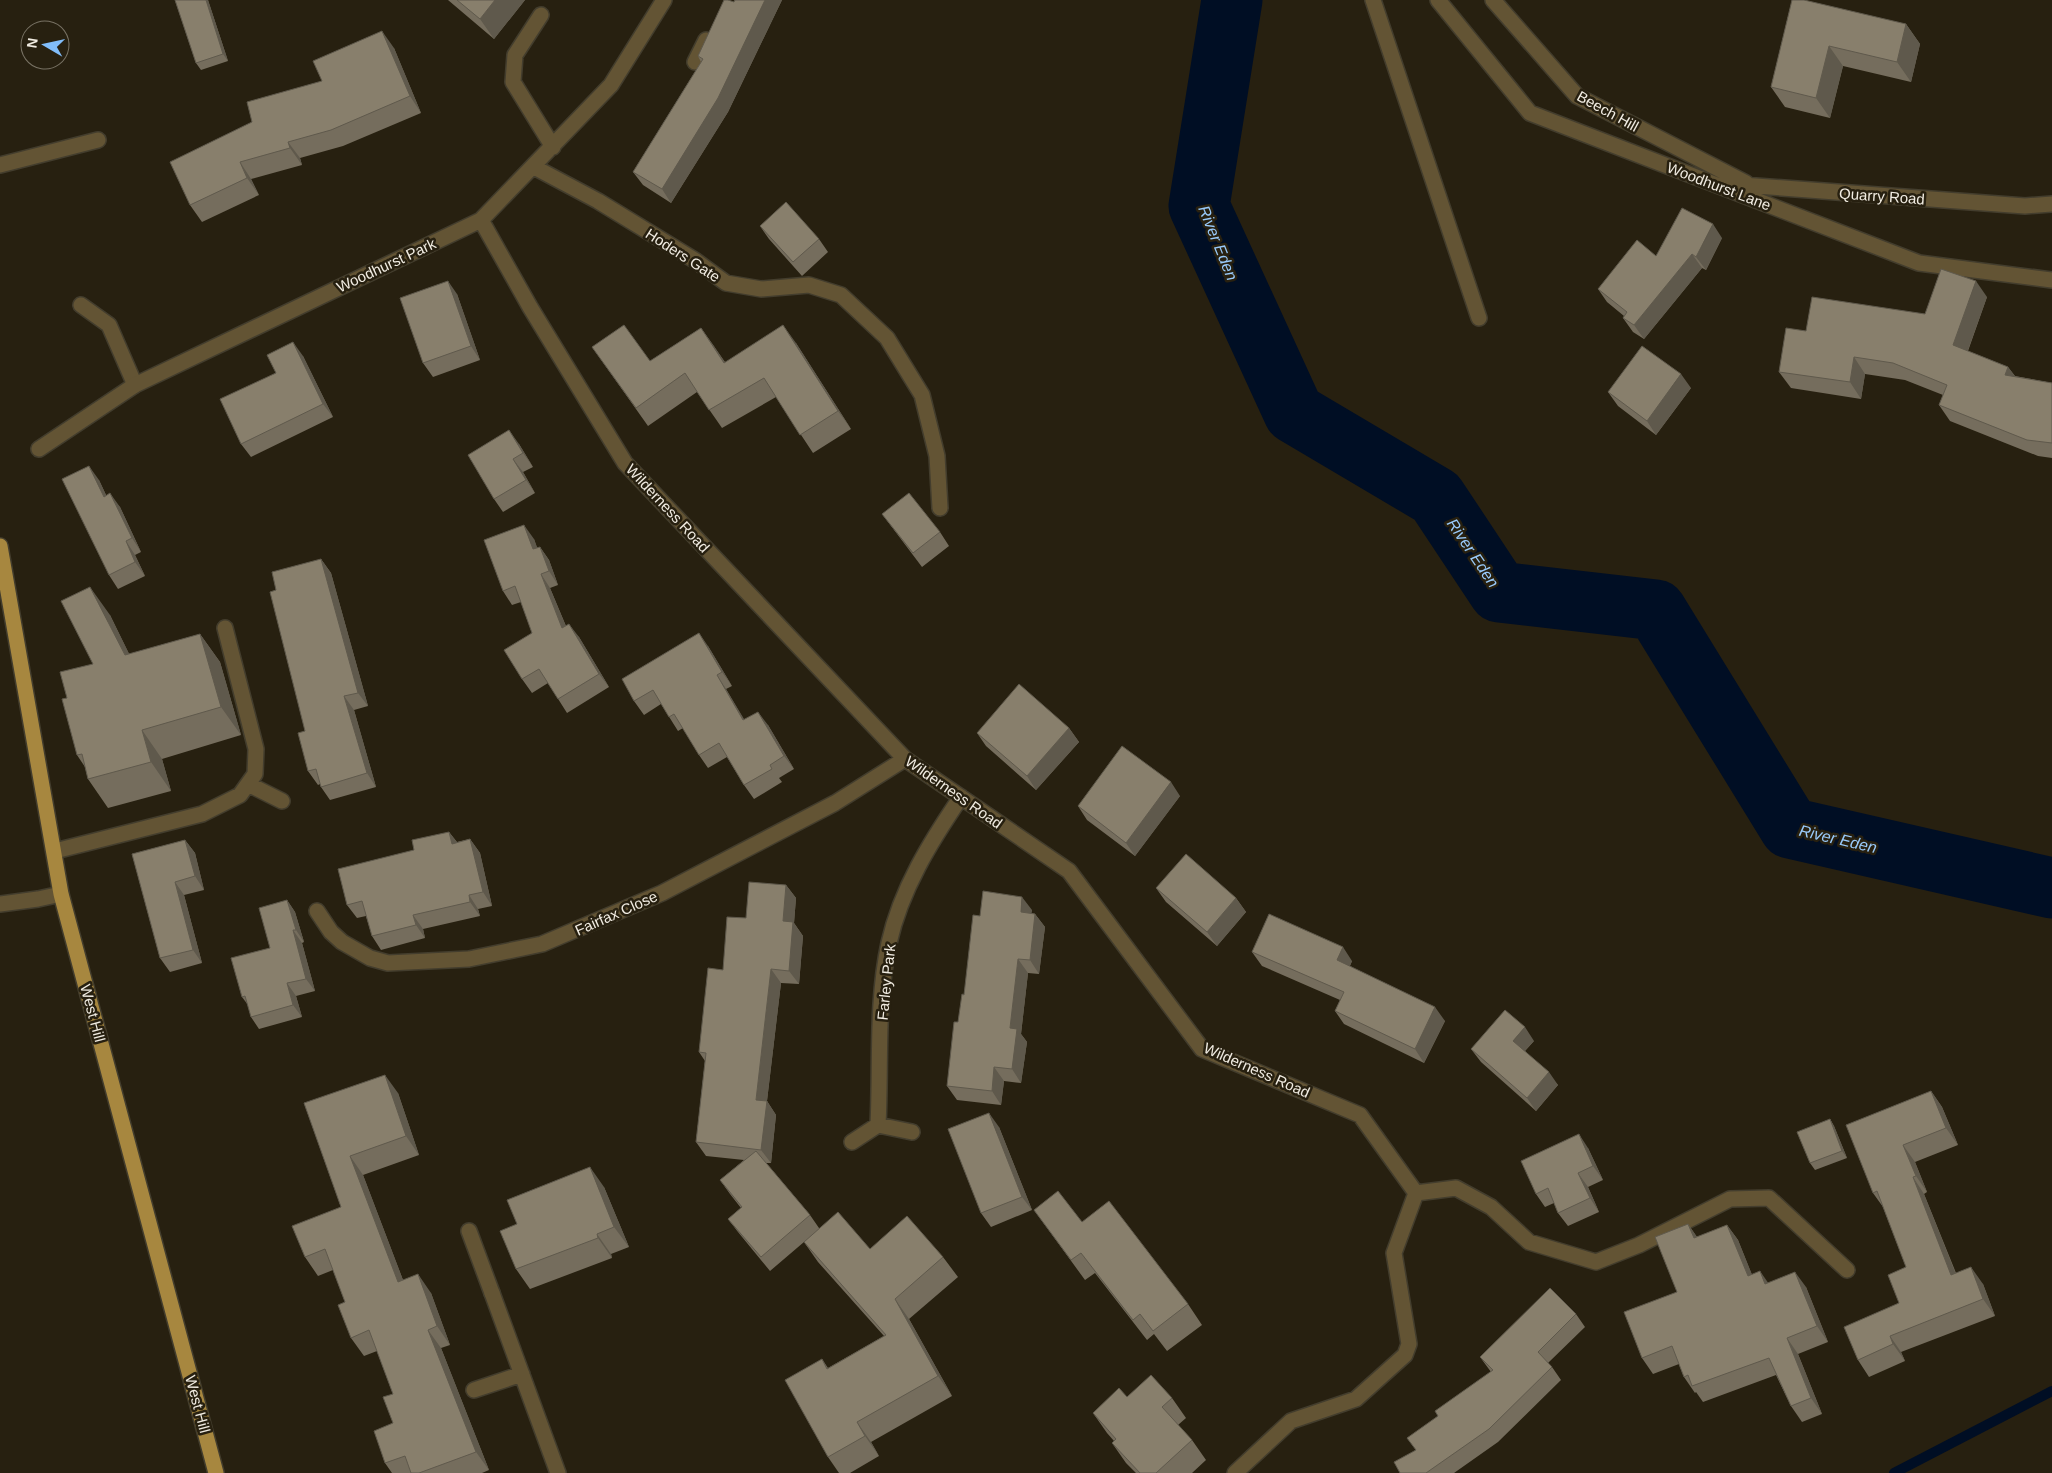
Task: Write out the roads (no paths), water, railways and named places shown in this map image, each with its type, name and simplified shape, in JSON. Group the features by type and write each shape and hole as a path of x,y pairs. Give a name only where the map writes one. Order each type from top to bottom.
{"main road":[{"name":"West Hill","path":"0,546 61,894 216,1473"}],"street":[{"path":"1373,0 1479,318"},
{"name":"Woodhurst Lane","path":"1438,0 1530,113 1919,263 2052,280"},
{"name":"Beech Hill","path":"1493,0 1576,96 1752,186"},
{"name":"Woodhurst Park","path":"39,449 135,385 481,220 611,85 661,2"},
{"path":"541,15 515,55 512,82 553,147"},
{"path":"695,62 712,27"},
{"path":"0,164 98,140"},
{"name":"Hoders Gate","path":"534,167 598,201 696,261 726,282 762,289 809,285 841,295 887,338 922,395 937,456 940,508"},
{"name":"Quarry Road","path":"1712,183 2025,206 2052,204"},
{"name":"Wilderness Road","path":"481,220 530,307 625,463 905,759 1069,871 1202,1049 1360,1115 1416,1194"},
{"path":"81,305 109,325 135,385"},
{"path":"54,852 202,814 240,795 255,774 256,749 225,628"},
{"name":"Fairfax Close","path":"317,911 331,932 342,942 370,958 388,963 469,959 542,944 662,892 835,803 905,759"},
{"path":"248,784 282,801"},
{"name":"Farley Park","path":"878,1125 881,1021 885,964 889,941 907,890 928,846 961,797"},
{"path":"0,904 61,894"},
{"path":"852,1142 878,1125 912,1132"},
{"path":"1235,1473 1291,1421 1356,1399 1404,1355 1408,1344 1394,1253 1416,1194 1456,1188 1491,1207 1528,1242 1596,1262 1639,1245 1730,1199 1769,1198 1847,1270"},
{"path":"469,1232 558,1473"},
{"path":"474,1390 522,1374"}],"waterway":[{"name":"River Eden","path":"1232,0 1199,206 1294,413 1436,497 1499,592 1656,610 1790,828 2052,888"},
{"path":"1894,1473 2052,1391"}]}
